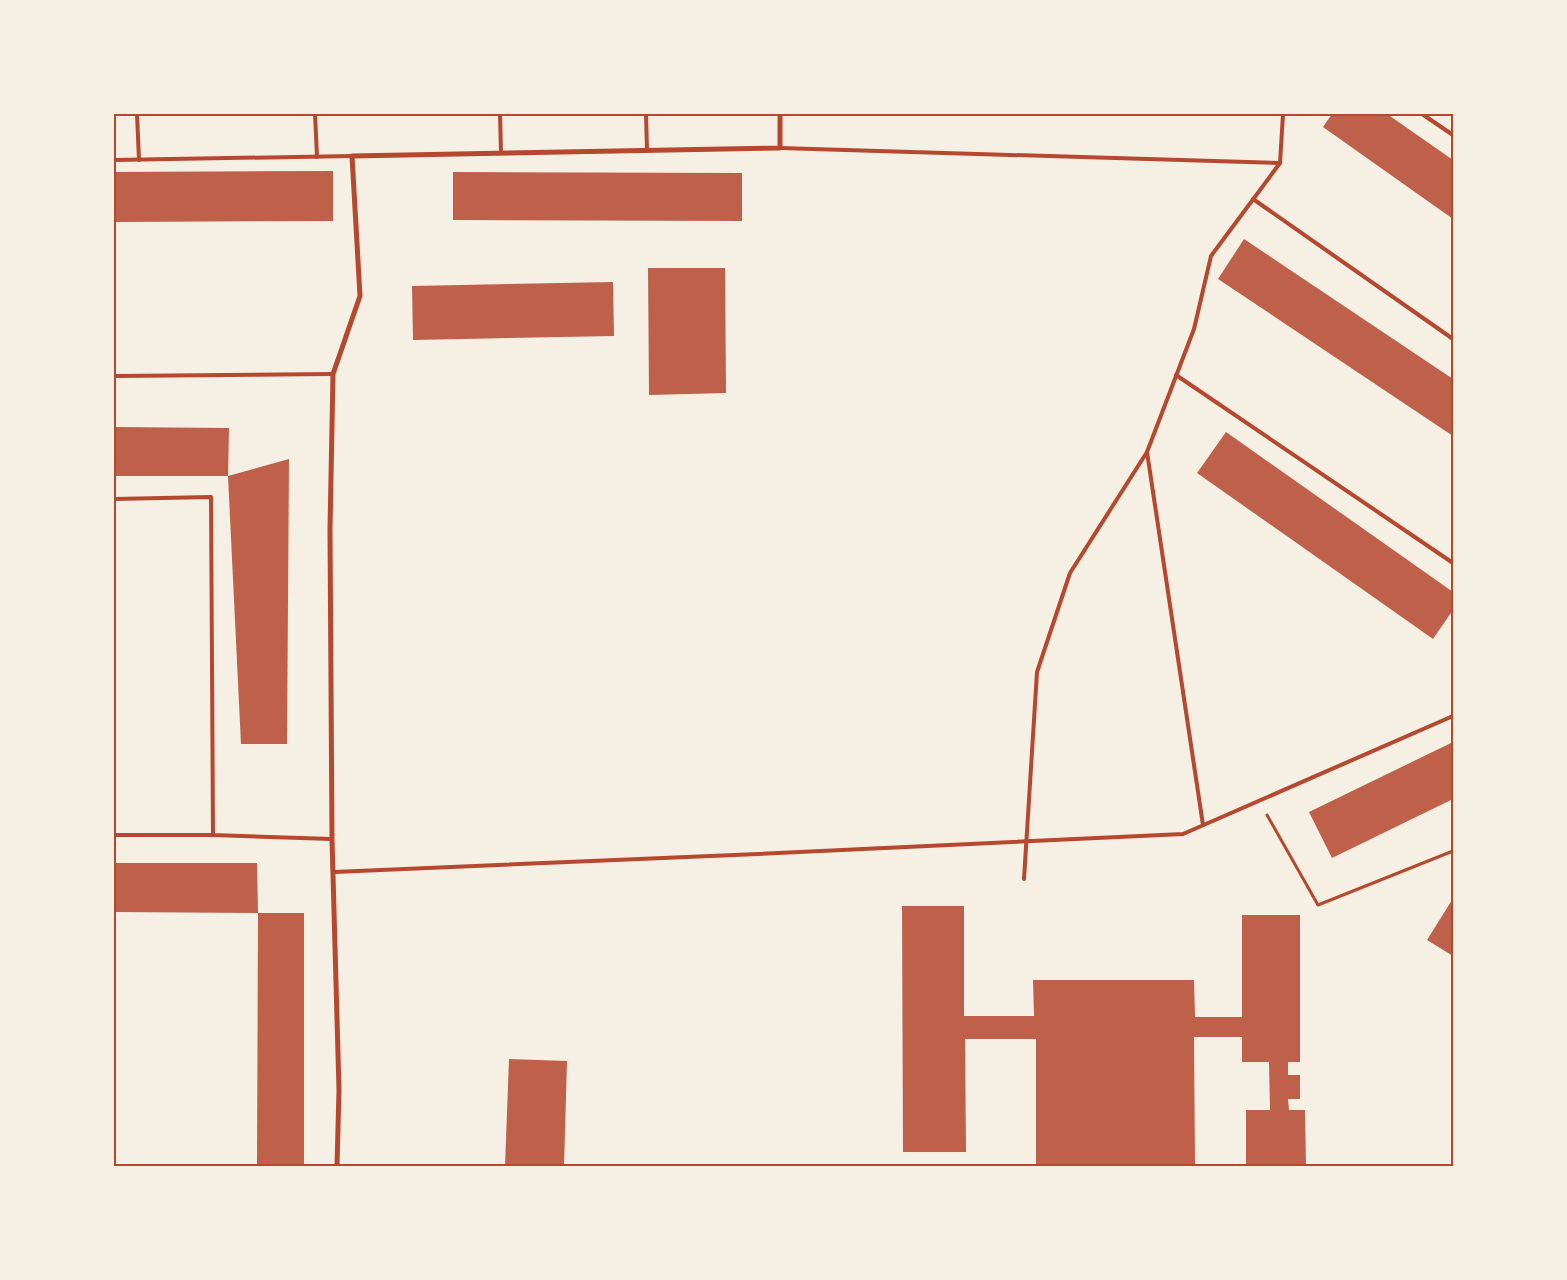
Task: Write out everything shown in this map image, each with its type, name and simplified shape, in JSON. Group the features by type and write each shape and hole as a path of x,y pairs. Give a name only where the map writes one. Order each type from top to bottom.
{"street":[{"path":"337,1166 339,1090 332,839 330,529 332,374 360,296 352,156 780,148 780,114"}],"lane":[{"path":"137,114 139,160"},
{"path":"315,114 317,157"},
{"path":"500,114 501,153"},
{"path":"646,114 647,151"},
{"path":"1024,878 1037,672 1070,573 1148,452 1194,329 1211,256 1280,163 1283,114"},
{"path":"1422,114 1453,135"},
{"path":"780,148 1280,163"},
{"path":"114,160 352,156"},
{"path":"1253,199 1453,339"},
{"path":"114,376 332,374"},
{"path":"1176,375 1453,563"},
{"path":"1148,452 1203,825"},
{"path":"114,499 211,497 212,835"},
{"path":"334,872 1184,834 1453,716"},
{"path":"114,835 212,835 332,839"}],"path":[{"path":"1258,801 1318,905 1453,850"}],"building":[{"path":"1332,114 1387,114 1453,160 1453,219 1323,127"},
{"path":"333,171 333,221 114,222 114,172"},
{"path":"453,172 742,173 742,221 453,220"},
{"path":"1244,239 1453,379 1453,436 1218,279"},
{"path":"648,268 725,268 726,393 649,395"},
{"path":"613,282 614,336 413,340 412,286"},
{"path":"114,427 229,428 228,476 114,476"},
{"path":"1226,432 1453,592 1453,610 1433,639 1197,473"},
{"path":"289,459 287,744 241,744 228,476"},
{"path":"1453,742 1453,799 1332,858 1309,812"},
{"path":"114,863 257,863 258,913 114,912"},
{"path":"1453,901 1453,956 1427,940"},
{"path":"902,906 964,906 964,1016 1034,1016 1033,980 1194,980 1195,1017 1242,1017 1242,915 1300,915 1300,1062 1288,1062 1288,1075 1300,1075 1300,1099 1288,1099 1289,1110 1305,1110 1306,1166 1246,1166 1246,1110 1270,1110 1269,1062 1242,1062 1242,1037 1194,1037 1195,1166 1036,1166 1036,1039 965,1039 966,1152 903,1152"},
{"path":"258,913 304,913 304,1166 257,1166"},
{"path":"509,1059 567,1061 564,1166 505,1166"}]}
